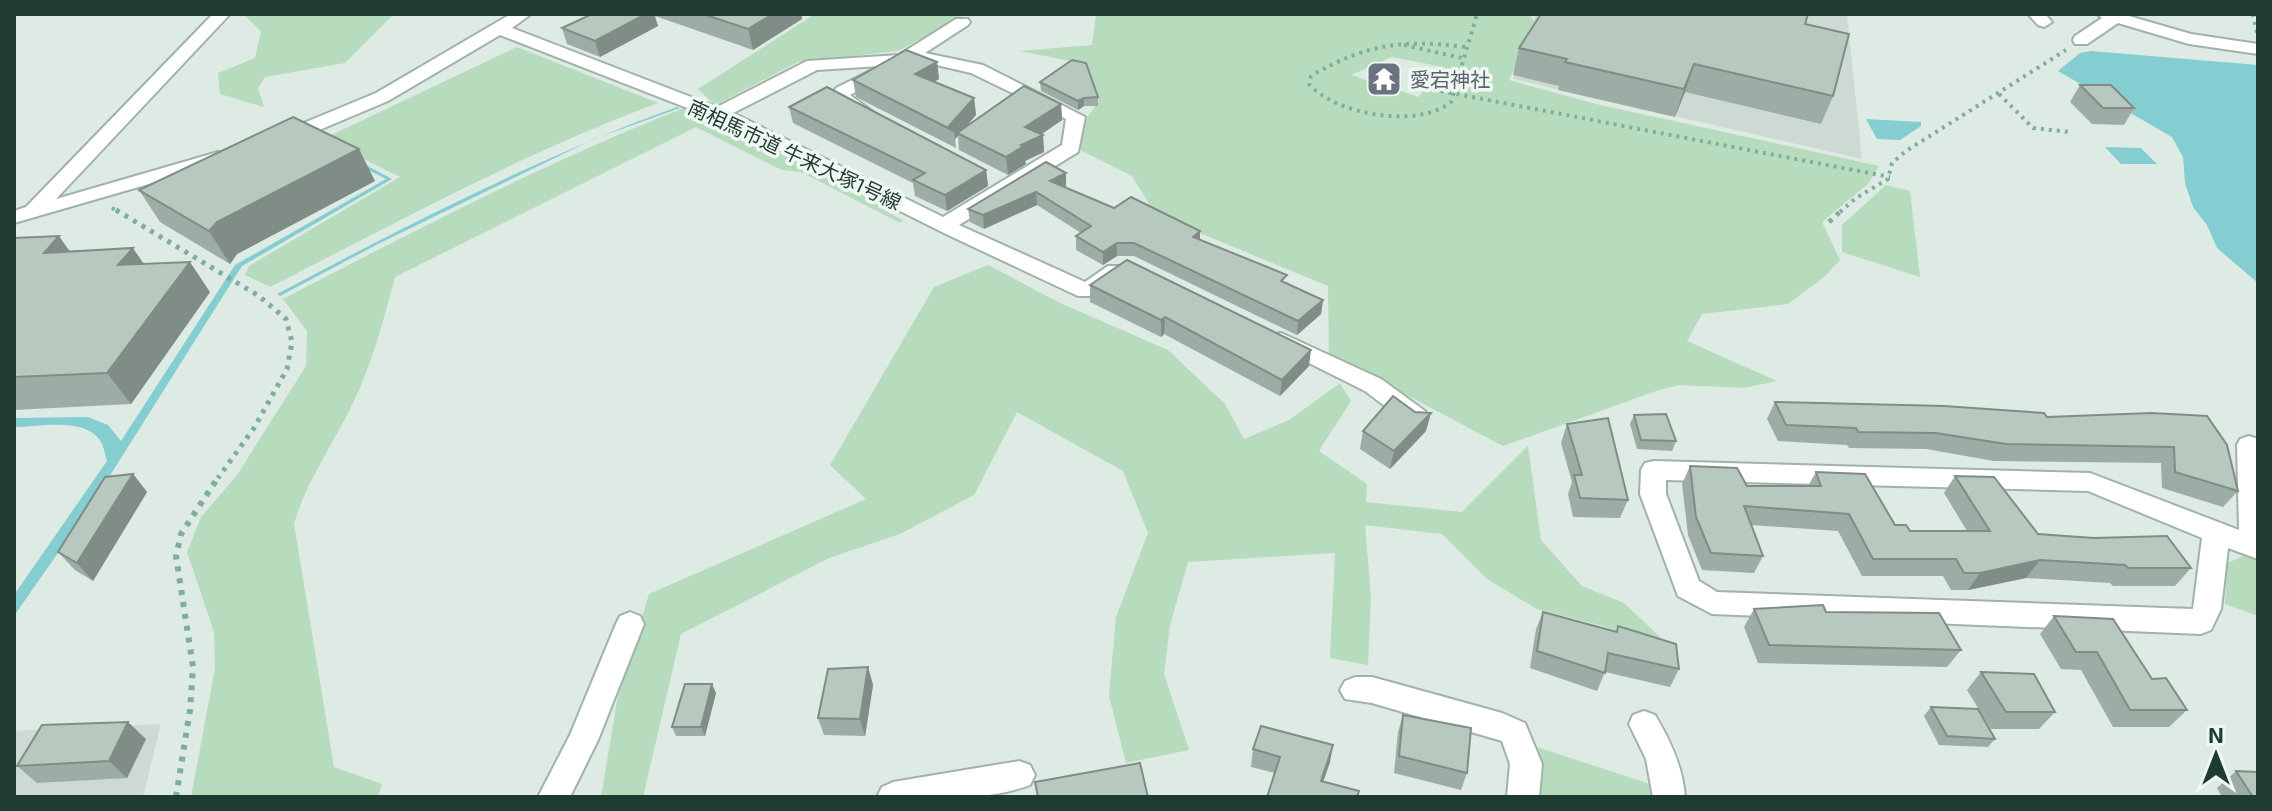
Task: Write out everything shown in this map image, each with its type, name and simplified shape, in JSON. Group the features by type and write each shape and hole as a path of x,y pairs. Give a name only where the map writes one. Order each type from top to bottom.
{"street":[{"path":"14,231 23,214 222,14"},
{"path":"272,142 338,118 382,97 523,14"},
{"path":"2081,40 2110,16 2189,39 2258,49"},
{"path":"878,119 840,99 842,92 962,22"},
{"name":"南相馬市道 牛来大塚1号線","path":"498,28 718,114 1086,291 1125,264 1132,267"},
{"path":"718,114 813,65 928,58 977,69 1076,117 1071,148 944,225"},
{"path":"23,214 231,154"},
{"path":"985,175 1008,186"},
{"path":"1259,329 1358,377 1421,421"},
{"path":"2216,533 2207,609 2201,622 1712,603 1688,588 1653,494 1654,470 2090,482 2255,548 2249,445"},
{"path":"554,797 583,740 630,624"},
{"path":"1355,690 1372,690 1514,732 1526,764 1523,797"},
{"path":"1644,724 1654,740 1669,782 1669,797"},
{"path":"893,797 1019,775"}],"path":[{"path":"1465,47 1380,44 1344,56 1311,76 1312,90 1342,105 1409,117 1442,110 1451,102 1451,93 1477,14"},
{"path":"2253,14 2258,36"},
{"path":"1829,222 1890,177 1894,161 2081,40"},
{"path":"1395,44 1462,58"},
{"path":"1425,88 1890,177"},
{"path":"1999,94 2033,128 2070,132"},
{"path":"90,195 278,310 287,320 291,332 291,360 277,391 193,515 177,547 178,583 191,641 193,704 176,797"}],"shaded area":[{"path":"1536,14 1847,14 1862,159 1513,79"},
{"path":"161,724 143,797 14,797 14,731"}],"green space":[{"path":"243,14 394,14 345,63 265,77 258,88 264,107 220,94 218,73 255,58 261,31"},
{"path":"815,14 966,14 898,51 798,62 715,105 698,89"},
{"path":"1096,14 1529,14 1536,24 1509,80 1596,104 1879,166 1868,184 1822,222 1840,260 1824,277 1788,304 1702,314 1687,341 1777,381 1744,388 1679,385 1503,446 1329,354 1328,286 1156,215 1132,176 1078,149 1081,126 1099,101 1085,64 1020,51 1092,45","holes":["1392,57 1438,66 1419,97 1351,75"]},
{"path":"517,47 658,103 510,166 270,287 245,275 249,266 400,177 323,139"},
{"path":"684,108 716,120 886,207 889,213 903,220 900,223 801,172 782,170 696,127 395,277 365,375 312,479 294,524 334,767 382,784 378,797 191,797 215,668 214,632 187,552 201,517 237,475 306,366 307,331 283,299 531,174"},
{"path":"1886,185 1910,191 1920,277 1842,252 1842,225"},
{"path":"988,265 1060,303 1168,350 1225,404 1244,439 1289,420 1340,383 1351,401 1319,451 1367,484 1366,502 1462,512 1528,446 1541,540 1582,586 1624,603 1676,652 1603,626 1537,609 1487,579 1442,534 1365,525 1371,597 1368,665 1330,658 1335,553 1188,562 1170,625 1164,674 1189,750 1126,763 1109,696 1116,617 1148,533 1123,471 1017,412 974,495 900,534 829,558 681,634 643,797 601,797 617,701 649,594 866,499 830,465 934,287"},
{"path":"2244,556 2258,561 2258,616 2225,604 2227,563"},
{"path":"1537,747 1659,787 1659,797 1534,797"}],"water":[{"path":"2091,51 2258,65 2258,283 2217,248 2207,225 2193,207 2185,183 2183,157 2172,137 2058,71 2080,53"},
{"path":"677,107 680,108 605,135"},
{"path":"1866,119 1921,122 1921,126 1900,140 1877,139"},
{"path":"323,142 392,179 242,266 92,504 14,616 14,595 107,461 101,442 84,429 61,425 14,427 14,418 88,417 108,425 121,441 235,265 386,179 317,144"},
{"path":"586,143 378,244 280,296 277,294 474,193"},
{"path":"2105,147 2141,148 2157,164 2121,164"}],"building":[{"path":"592,14 646,14 595,41 562,28"},
{"path":"703,14 773,14 748,29"},
{"path":"1541,14 1808,14 1805,24 1849,34 1833,96 1694,64 1684,89 1565,62 1567,59 1519,48"},
{"path":"906,50 937,62 915,74 974,98 949,126 954,131 853,80"},
{"path":"1072,60 1086,63 1098,97 1078,101 1040,82"},
{"path":"2080,85 2111,85 2134,108 2103,108"},
{"path":"1024,86 1061,104 1025,127 1043,135 1021,145 1024,146 1006,157 957,133"},
{"path":"827,87 986,170 945,195 913,180 925,173 789,107"},
{"path":"293,117 359,149 217,222 209,231 139,190"},
{"path":"1046,162 1066,173 1050,181 1114,208 1131,197 1200,231 1193,237 1287,275 1281,281 1323,300 1298,321 1134,243 1117,243 1103,252 1076,236 1091,226 1036,192 983,215 968,209"},
{"path":"59,236 44,253 133,248 118,265 190,262 107,373 14,377 14,238"},
{"path":"1127,260 1311,350 1282,380 1165,317 1161,320 1090,285"},
{"path":"1393,396 1415,412 1431,413 1394,451 1363,431"},
{"path":"1775,402 1944,406 2044,413 2047,417 2152,413 2207,416 2227,445 2238,491 2175,472 2174,447 2006,444 1936,433 1858,432 1856,428 1786,425"},
{"path":"1666,414 1676,441 1641,440 1634,415"},
{"path":"1608,418 1628,500 1580,498 1574,475 1582,475 1567,424"},
{"path":"1690,466 1737,468 1747,486 1821,486 1816,472 1865,474 1895,525 1906,525 1910,531 1990,531 1955,476 1994,477 2038,534 2094,538 2167,536 2191,568 2128,568 2125,565 2040,560 1980,573 1964,573 1956,559 1873,559 1849,514 1744,506 1763,556 1711,553 1696,517"},
{"path":"133,474 77,563 58,552 105,477"},
{"path":"1823,605 1826,612 1939,613 1961,650 1769,645 1754,609"},
{"path":"1543,612 1617,632 1618,626 1676,644 1679,669 1608,653 1605,673 1537,651"},
{"path":"2054,616 2113,619 2152,679 2166,678 2187,710 2130,710 2097,652 2076,652"},
{"path":"868,667 860,719 818,718 828,669"},
{"path":"1981,672 2034,674 2055,712 2006,712"},
{"path":"685,684 712,684 701,727 672,727"},
{"path":"1931,707 1978,709 1995,739 1947,736"},
{"path":"1403,715 1471,728 1467,773 1399,756"},
{"path":"128,722 109,761 17,766 42,725"},
{"path":"1261,726 1333,745 1321,781 1359,791 1357,797 1267,797 1280,757 1253,749"},
{"path":"1140,763 1148,797 1038,797 1035,782"},
{"path":"2236,771 2258,772 2258,797 2253,797"}],"place":[{"name":"愛宕神社","path":"1384,79"}]}
